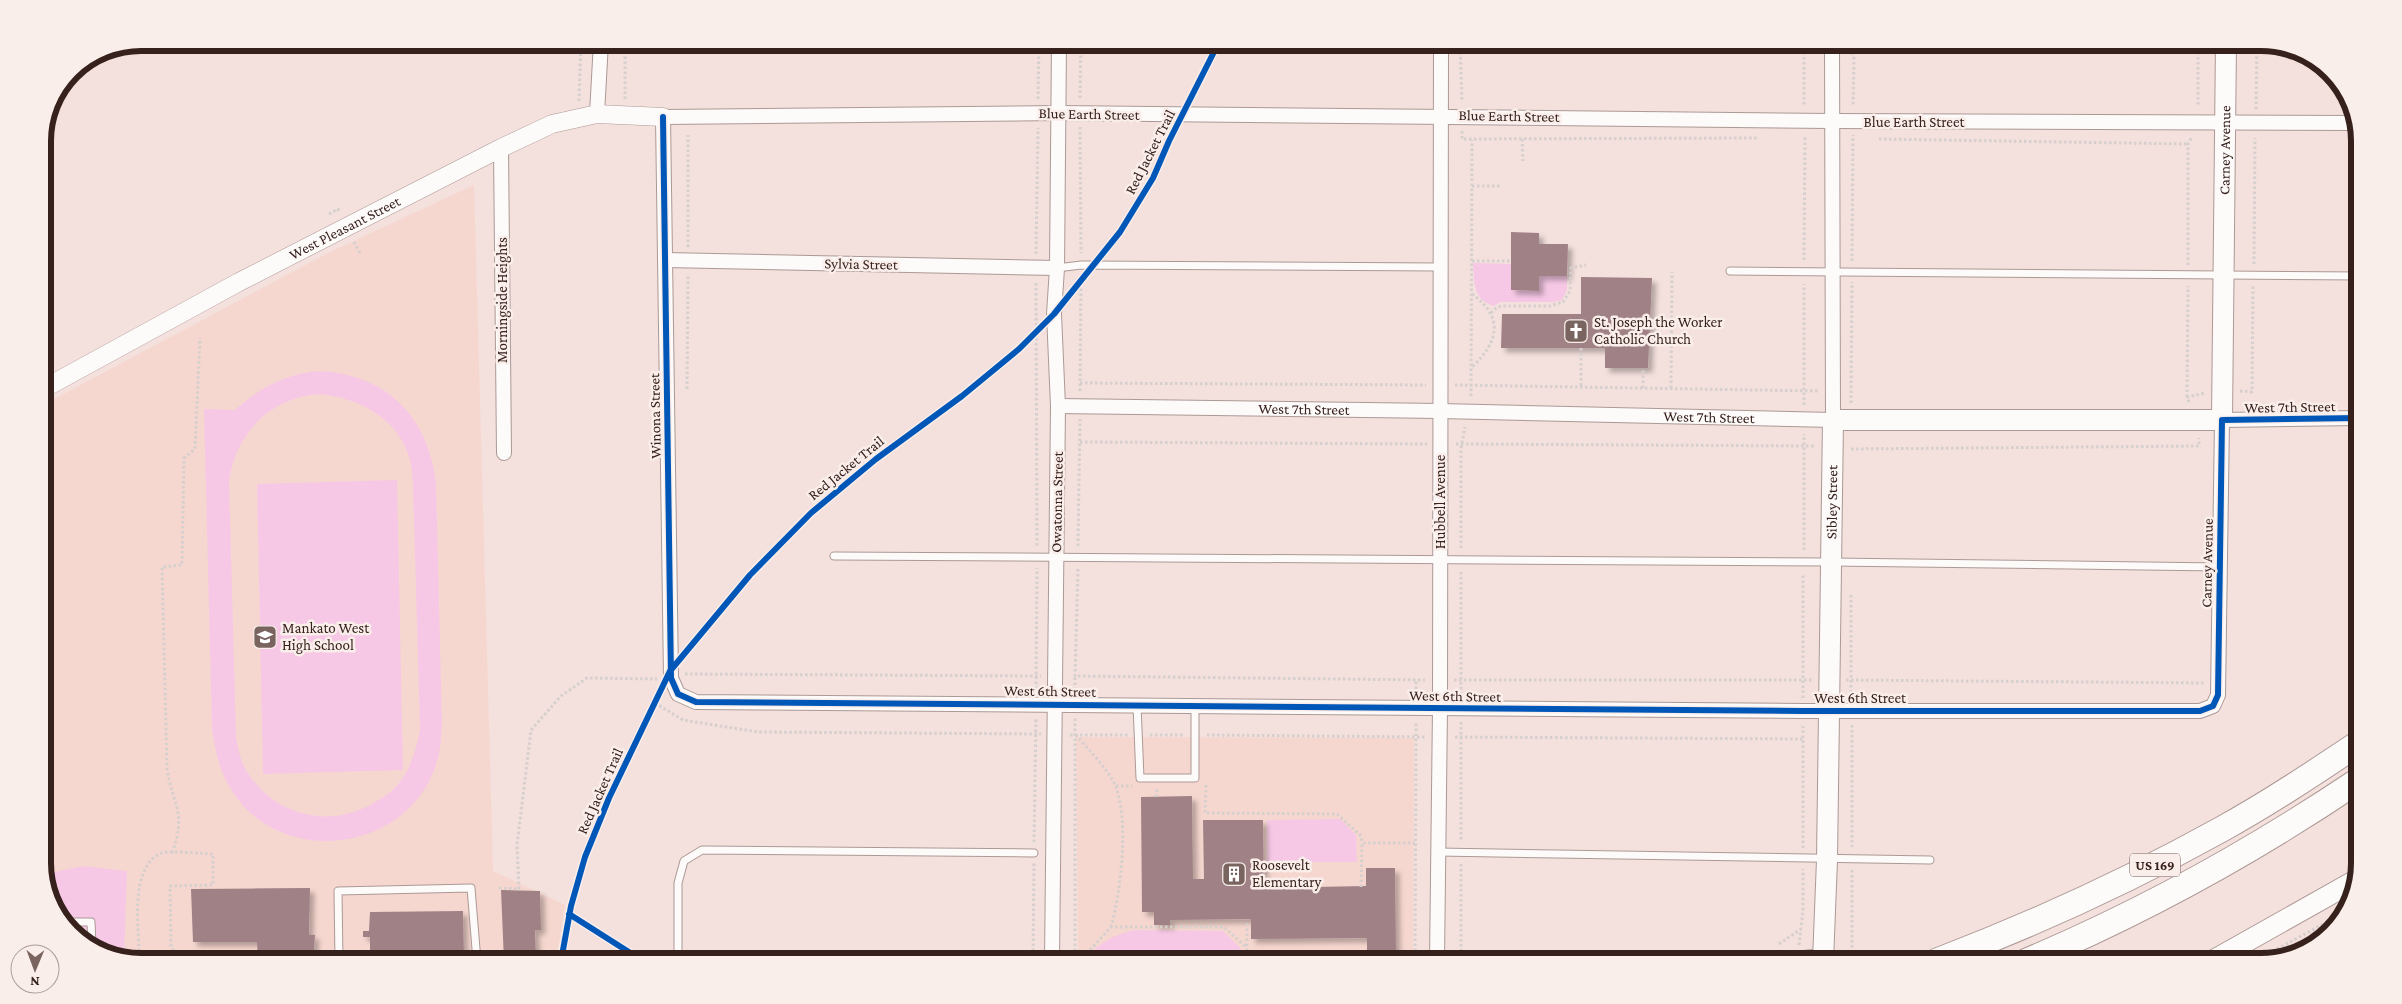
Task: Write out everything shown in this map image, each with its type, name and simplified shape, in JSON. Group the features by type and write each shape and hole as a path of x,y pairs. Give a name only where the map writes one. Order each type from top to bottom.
{"highway":[{"name":"US 169","path":"1960,953 2149,868 2222,829 2351,749"},
{"name":"US 169","path":"2047,953 2077,940 2239,855 2317,809 2351,786"}],"main road":[{"name":"Carney Avenue","path":"2222,420 2226,51"},
{"name":"West 7th Street","path":"1842,420 2222,420"},
{"name":"Sibley Street","path":"1823,953 1827,860 1831,562 1842,448 1842,420"},
{"path":"2237,953 2348,885"}],"street":[{"path":"597,114 600,51"},
{"name":"Owatonna Street","path":"1052,953 1058,406 1054,314 1057,268 1059,51"},
{"name":"Hubbell Avenue","path":"1437,953 1440,737 1441,51"},
{"name":"Sibley Street","path":"1832,51 1832,391 1842,420"},
{"name":"Blue Earth Street","path":"663,117 1080,113 1182,116 1442,115 1832,121 2348,122"},
{"name":"West Pleasant Street","path":"51,385 239,282 501,148 552,124 597,114 663,117"},
{"name":"Winona Street","path":"663,117 668,678"},
{"name":"Morningside Heights","path":"501,148 504,453"},
{"name":"Sylvia Street","path":"665,260 1057,268"},
{"name":"West 7th Street","path":"1058,406 1440,411 1842,420"},
{"name":"West 7th Street","path":"2222,420 2351,418"},
{"name":"Carney Avenue","path":"2213,706 2218,695 2222,420"},
{"name":"West 6th Street","path":"668,678 678,694 696,702 1828,711 2200,711 2213,706"}],"lane":[{"path":"1057,268 1081,265 1441,267"},
{"path":"1730,271 1832,274 2351,276"},
{"path":"834,556 1056,559 1851,562 2220,567"},
{"path":"1138,705 1140,778 1195,778 1196,705"},
{"path":"678,953 678,883 684,861 702,850 1034,852"},
{"path":"1438,852 1827,860 1930,860"},
{"path":"338,953 338,891 471,888 476,953"},
{"path":"74,922 91,922 92,938"}],"path":[{"path":"578,119 581,51"},
{"path":"625,51 626,115"},
{"path":"1033,953 1038,558 1035,333 1039,51"},
{"path":"1074,953 1075,676 1080,442 1081,51"},
{"path":"1842,420 1851,391 1854,59 1851,51"},
{"path":"1080,442 1804,445 1842,448 2199,446 2199,420 2187,397 2188,144 2198,122 2198,51"},
{"path":"2187,397 2222,388 2252,392 2257,51"},
{"path":"1522,139 1523,161"},
{"path":"1472,186 1501,186"},
{"path":"1472,261 1511,261"},
{"path":"1490,313 1497,307 1503,306 1550,306 1563,302 1570,291 1571,268 1586,265"},
{"path":"1076,286 1093,266"},
{"path":"1671,388 1672,272"},
{"path":"1471,368 1487,352 1491,344 1494,328 1490,313 1472,294"},
{"path":"1030,338 1054,314"},
{"path":"172,853 179,835 179,808 169,781 167,769 162,568 182,565 184,458 195,449 200,338"},
{"path":"1581,348 1581,387"},
{"path":"1643,388 1644,368"},
{"path":"1080,383 1440,385 1851,391"},
{"path":"1842,448 1851,458"},
{"path":"1851,562 1852,953"},
{"path":"499,888 518,889 517,845 531,730 561,696 588,678 668,678 681,674 1416,680 1851,680 2218,683"},
{"path":"650,712 668,678"},
{"path":"1415,953 1416,680"},
{"path":"655,703 683,720 758,732 1803,739"},
{"path":"1075,734 1116,786 1121,818 1122,866 1117,904 1111,927 1088,953"},
{"path":"1206,735 1206,745"},
{"path":"1206,775 1205,813 1337,814 1361,836 1361,887"},
{"path":"1362,843 1415,843"},
{"path":"140,953 138,890 145,866 162,853 213,854 213,885 170,886 172,947 176,953"},
{"path":"1247,922 1247,953"},
{"path":"2274,952 2328,922"},
{"path":"1111,927 1224,927 1247,948"}],"shaded area":[{"name":"Mankato West High School","path":"474,185 493,871 565,905 557,953 136,953 107,946 87,934 63,908 54,886 51,868 51,401 328,253"},
{"path":"1473,263 1511,264 1512,290 1539,291 1539,276 1567,276 1567,290 1562,300 1554,302 1500,302 1494,306 1478,295"},
{"path":"319,371 343,374 365,381 384,391 400,404 414,420 424,438 432,460 436,483 442,725 437,761 433,773 416,801 392,822 364,835 333,841 302,839 273,828 248,810 228,784 222,771 217,757 212,729 204,409 235,410 264,388 295,375","holes":["319,394 333,396 361,405 386,421 404,443 410,460 413,484 420,730 410,765 397,786 378,800 358,811 322,816 304,814 287,808 271,798 257,786 242,762 236,737 229,480 233,463 248,433 271,410 285,402 301,397"]},
{"path":"397,480 403,770 263,774 257,484"},
{"path":"1076,737 1414,738 1413,953 1078,953"},
{"path":"1340,819 1356,835 1357,862 1267,862 1267,820"},
{"path":"83,866 127,871 124,951 96,941 78,926 63,908 54,886 52,873"},
{"path":"1136,930 1223,931 1244,953 1092,953 1113,937"}],"building":[{"path":"1511,232 1539,233 1539,244 1568,244 1567,276 1539,276 1539,291 1511,290"},
{"name":"St. Joseph the Worker Catholic Church","path":"1581,277 1652,278 1648,368 1605,368 1605,348 1501,348 1502,314 1581,314"},
{"name":"Roosevelt Elementary","path":"1192,796 1193,879 1204,879 1203,820 1263,820 1264,888 1366,886 1366,868 1395,868 1396,953 1367,953 1367,938 1251,939 1251,919 1170,920 1170,925 1154,925 1154,912 1142,912 1141,797"},
{"path":"310,888 309,935 315,935 314,953 258,953 257,942 193,942 191,889"},
{"path":"501,890 540,891 541,930 535,930 536,953 504,953"},
{"path":"463,911 464,953 370,953 370,937 363,937 363,931 369,931 370,912"}],"cycle path":[{"name":"Red Jacket Trail","path":"562,953 571,906 585,857 609,798 670,671 750,575 811,513 876,459 962,396 1019,349 1054,314 1120,232 1153,178 1169,141 1214,51"},
{"path":"663,117 671,678 678,694 696,702 1803,711 2200,711 2213,706 2218,695 2222,420 2351,418"},
{"path":"569,914 630,953"}],"place":[{"name":"St. Joseph the Worker Catholic Church","path":"1576,331"},
{"name":"Mankato West High School","path":"265,637"},
{"name":"Roosevelt Elementary","path":"1234,874"}]}
